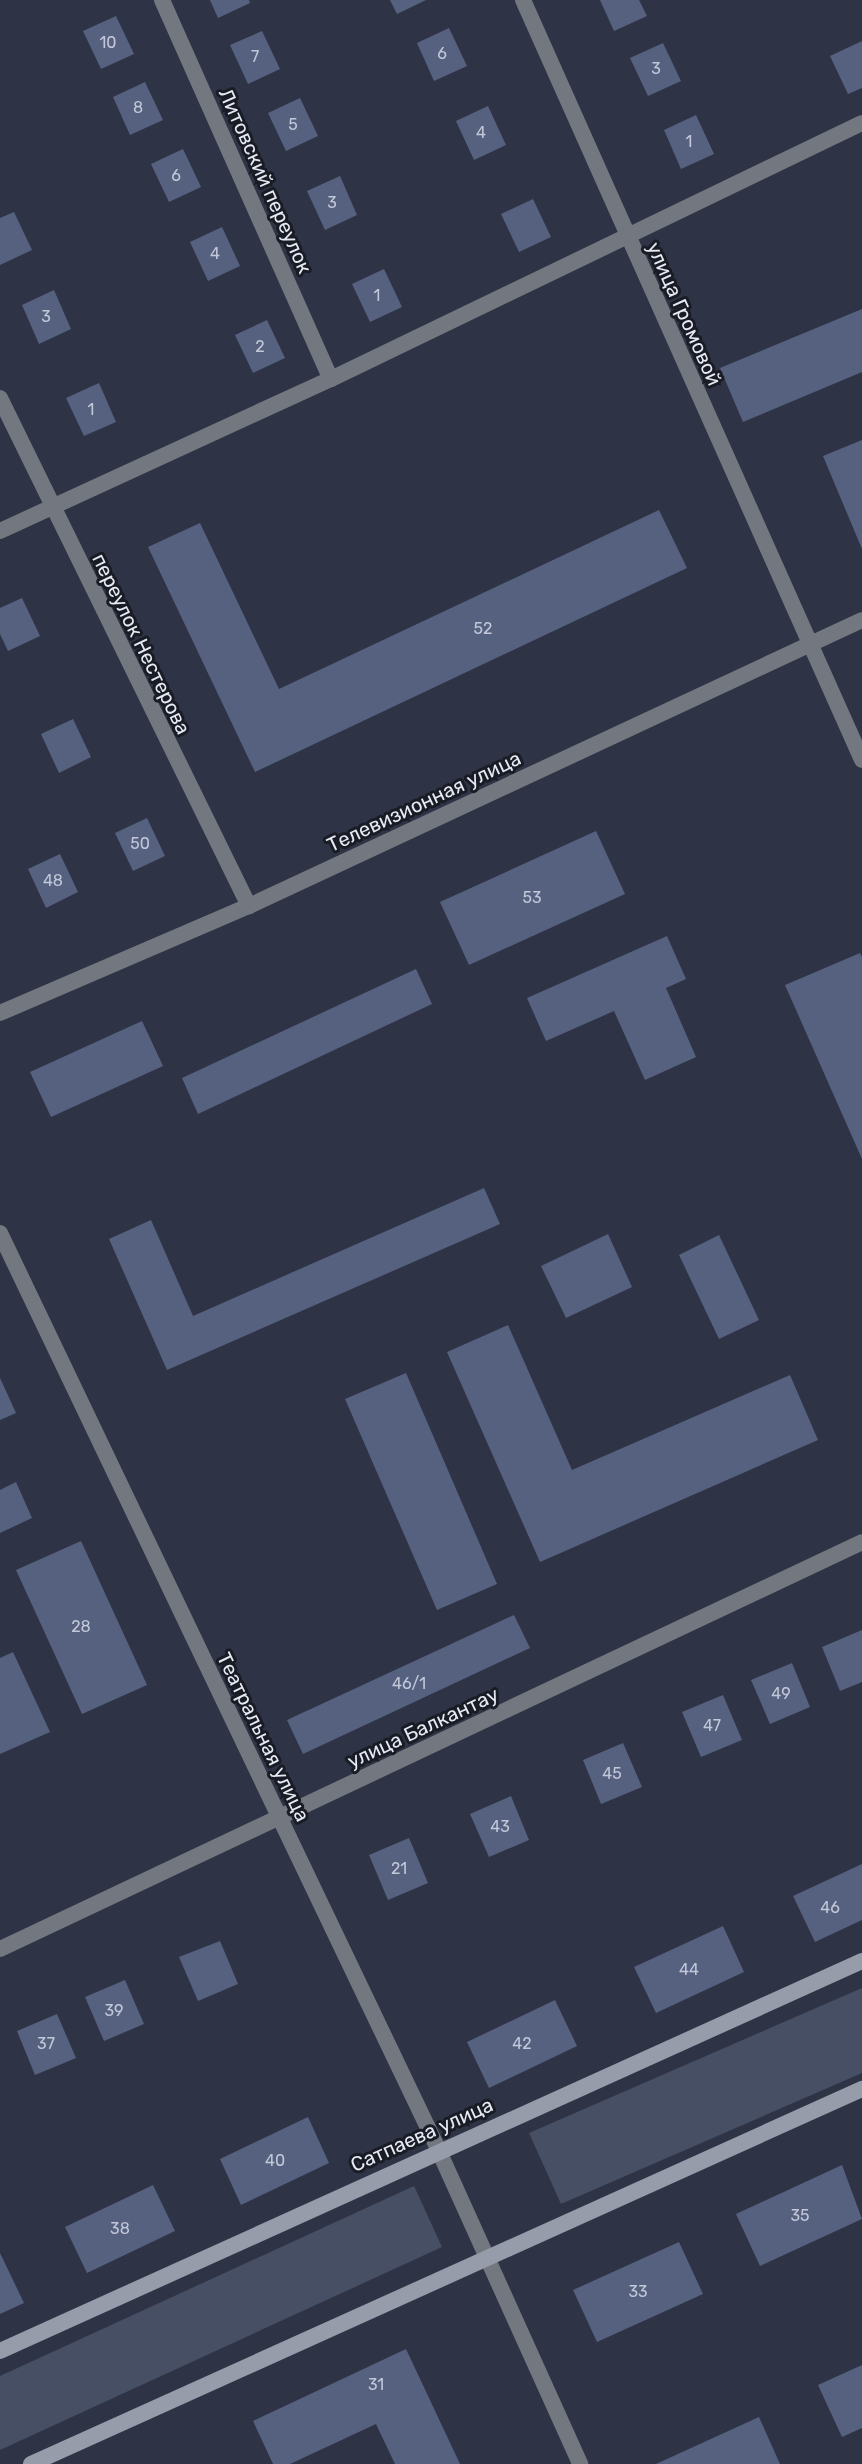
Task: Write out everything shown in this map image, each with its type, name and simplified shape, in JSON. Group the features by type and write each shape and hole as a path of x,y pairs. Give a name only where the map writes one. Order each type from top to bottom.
{"main road":[{"name":"Сатпаева улица","path":"0,2351 438,2149 862,1961"},
{"path":"31,2464 862,2089"}],"street":[{"name":"Литовский переулок","path":"162,0 331,379"},
{"name":"улица Громовой","path":"523,0 862,760"},
{"path":"0,531 331,379 862,123"},
{"name":"переулок Нестерова","path":"0,398 249,906"},
{"name":"Телевизионная улица","path":"0,1013 249,906 862,620"},
{"name":"Театральная улица","path":"0,1233 438,2149 580,2464"},
{"name":"улица Балкантау","path":"0,1949 862,1542"}],"shaded area":[{"path":"862,1988 862,2073 561,2204 529,2133"},
{"path":"414,2186 442,2247 0,2450 0,2376"}],"building":[{"path":"210,0 249,0 250,3 218,18"},
{"path":"390,0 426,0 397,14"},
{"path":"600,0 639,0 647,16 614,31"},
{"path":"116,16 134,54 101,69 83,31"},
{"path":"449,28 467,66 434,81 417,43"},
{"path":"262,31 280,69 248,84 230,45"},
{"path":"862,41 862,88 848,94 830,56"},
{"path":"663,43 681,81 648,96 630,58"},
{"path":"145,82 163,120 130,135 113,97"},
{"path":"300,98 318,136 286,151 268,113"},
{"path":"488,106 506,145 474,160 456,121"},
{"path":"696,115 714,154 681,169 664,130"},
{"path":"183,149 201,187 169,202 151,164"},
{"path":"340,176 357,215 325,230 307,191"},
{"path":"533,199 551,237 519,252 501,214"},
{"path":"14,212 32,250 0,265 0,218"},
{"path":"222,227 240,266 208,281 190,242"},
{"path":"384,269 402,307 370,322 352,284"},
{"path":"54,290 71,329 39,344 22,305"},
{"path":"862,309 862,372 743,422 720,368"},
{"path":"267,320 285,358 253,373 235,335"},
{"path":"99,383 116,422 84,436 66,398"},
{"path":"862,440 862,549 823,456"},
{"path":"659,510 687,568 255,772 148,547 200,523 279,689"},
{"path":"22,598 40,636 8,651 0,634 0,608"},
{"path":"73,719 91,757 59,773 41,734"},
{"path":"147,818 165,856 133,871 115,833"},
{"path":"596,831 625,894 469,965 440,902"},
{"path":"60,854 78,892 46,908 28,869"},
{"path":"667,936 686,979 666,988 696,1057 645,1080 614,1011 546,1041 527,998"},
{"path":"860,953 862,957 862,1159 785,985"},
{"path":"416,969 432,1004 198,1114 182,1078"},
{"path":"142,1021 163,1066 51,1117 30,1072"},
{"path":"484,1188 500,1224 167,1370 109,1239 151,1220 193,1316"},
{"path":"608,1234 632,1287 566,1318 541,1266"},
{"path":"719,1235 759,1320 719,1339 679,1255"},
{"path":"508,1325 572,1470 790,1375 818,1440 540,1562 447,1352"},
{"path":"406,1373 497,1584 437,1610 345,1399"},
{"path":"0,1378 16,1413 0,1420"},
{"path":"16,1482 32,1518 0,1533 0,1490"},
{"path":"81,1541 147,1685 82,1714 16,1570"},
{"path":"514,1615 530,1648 303,1754 287,1720"},
{"path":"862,1630 862,1682 840,1691 822,1647"},
{"path":"13,1652 50,1732 0,1754 0,1658"},
{"path":"792,1663 810,1707 770,1724 751,1680"},
{"path":"723,1695 742,1740 701,1757 682,1712"},
{"path":"623,1743 642,1787 601,1804 583,1760"},
{"path":"511,1796 529,1840 489,1857 470,1814"},
{"path":"409,1838 428,1883 388,1900 369,1855"},
{"path":"862,1864 862,1920 815,1942 793,1896"},
{"path":"723,1926 744,1972 656,2013 634,1967"},
{"path":"220,1941 238,1984 198,2001 179,1957"},
{"path":"125,1980 144,2024 104,2041 85,1997"},
{"path":"555,2000 577,2046 489,2088 467,2042"},
{"path":"57,2014 76,2058 35,2075 17,2031"},
{"path":"308,2117 329,2163 241,2205 220,2159"},
{"path":"842,2165 862,2219 760,2266 736,2214"},
{"path":"153,2185 175,2231 87,2273 65,2227"},
{"path":"679,2242 703,2294 597,2342 573,2290"},
{"path":"0,2253 24,2303 0,2314"},
{"path":"406,2349 460,2464 395,2464 376,2424 290,2464 273,2464 253,2421"},
{"path":"862,2365 862,2428 842,2437 818,2385"},
{"path":"759,2417 780,2464 656,2464"}]}
